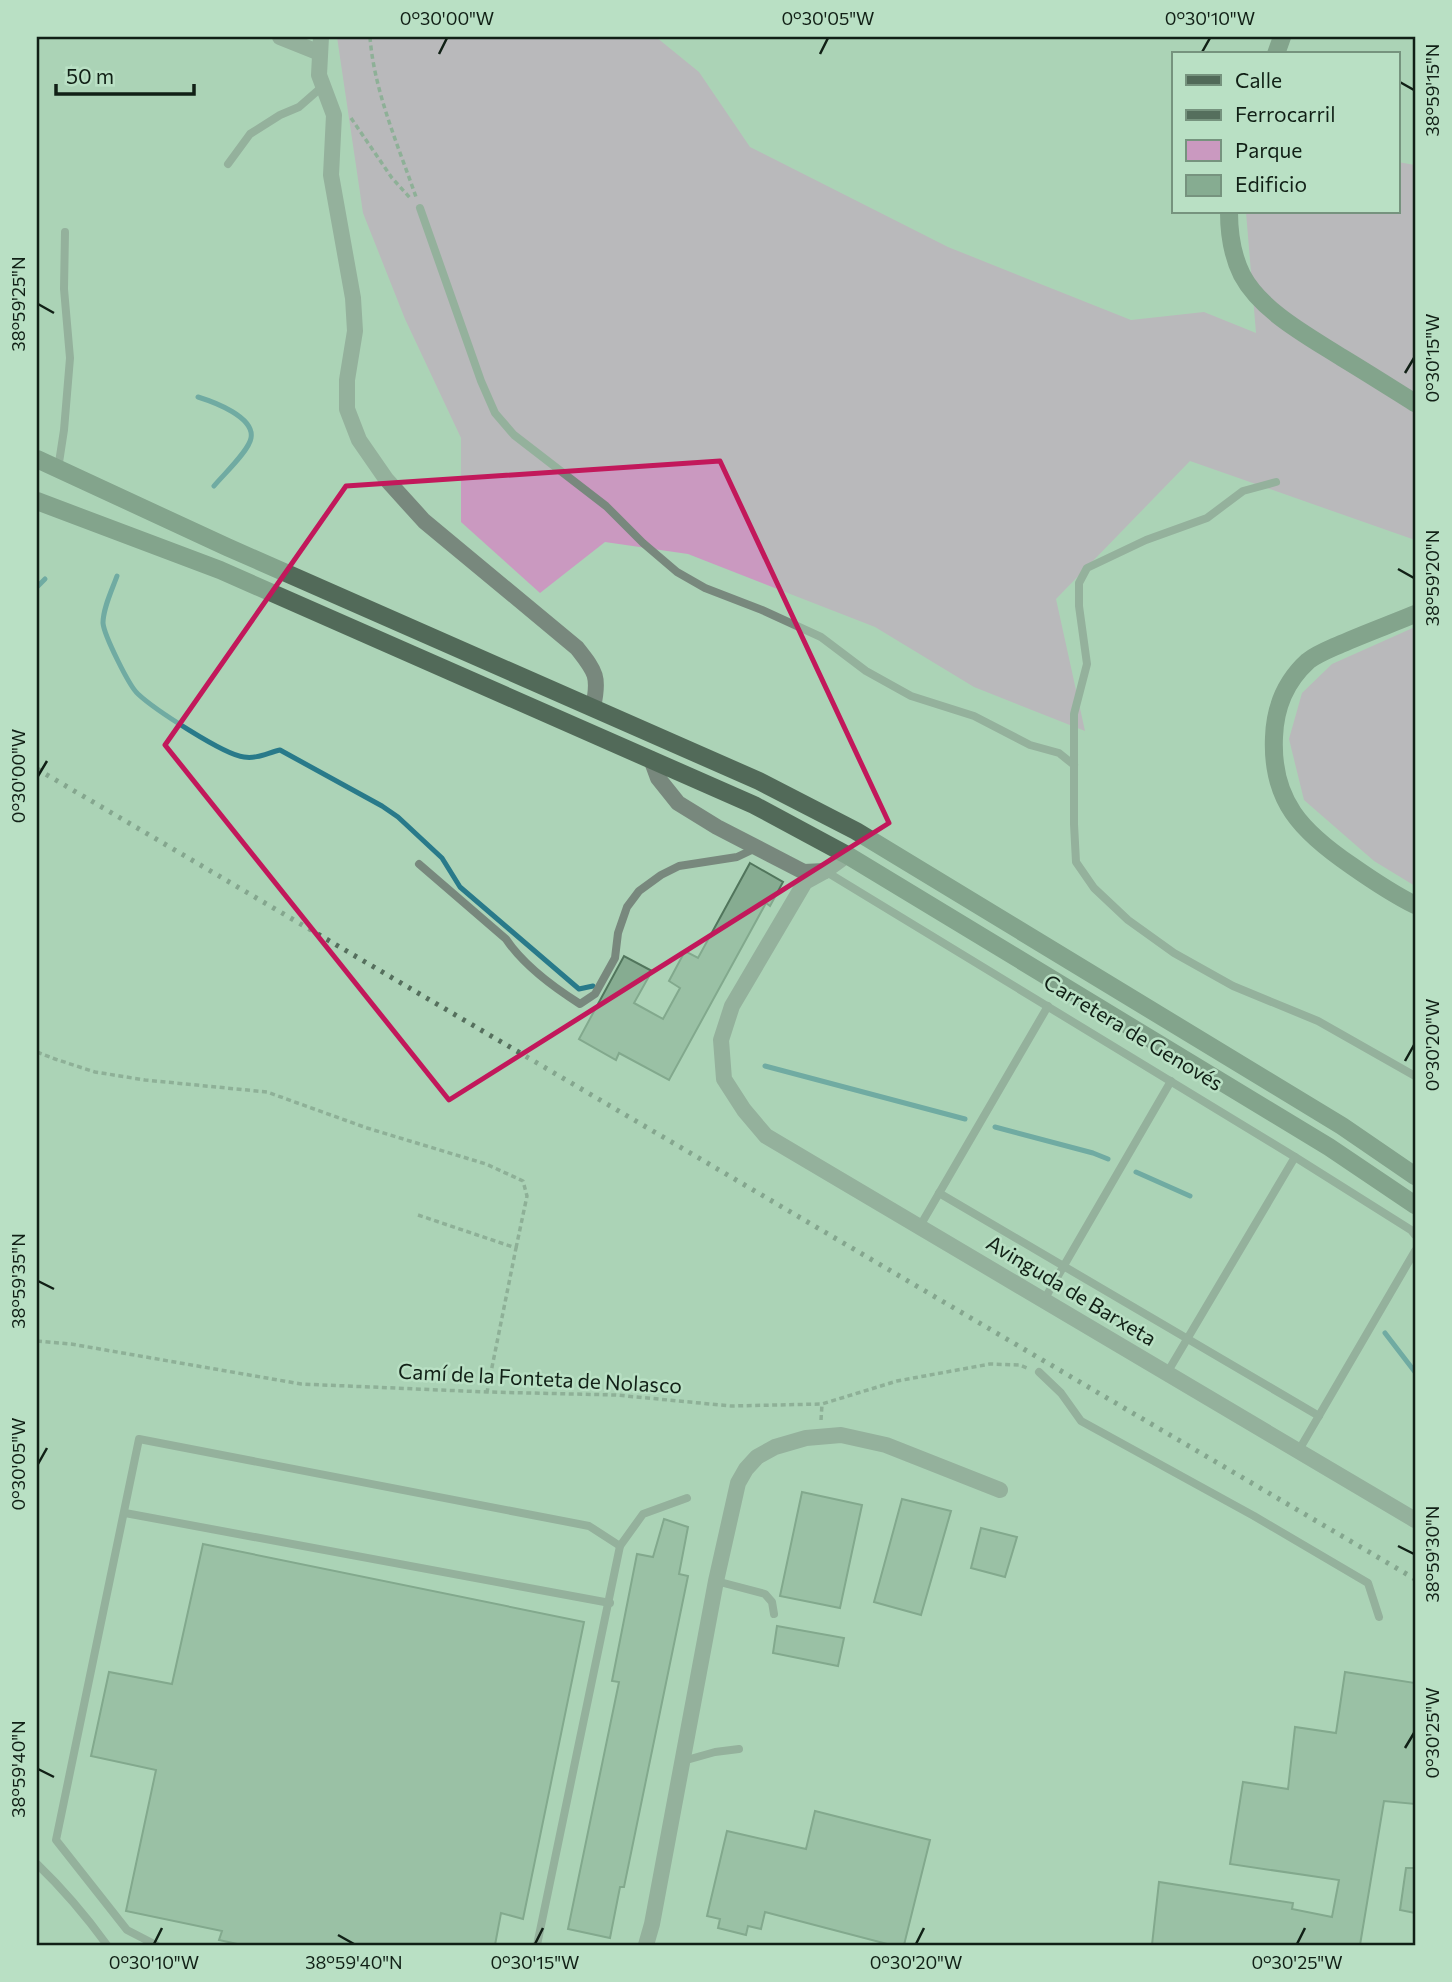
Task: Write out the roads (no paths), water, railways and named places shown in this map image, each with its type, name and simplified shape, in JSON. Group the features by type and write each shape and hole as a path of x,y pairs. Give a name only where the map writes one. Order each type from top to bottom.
{"main road":[{"path":"1229,214 1233,253 1243,276 1259,298 1305,335 1415,403"},
{"path":"37,459 227,547 759,780 856,831 1342,1126 1415,1176"},
{"path":"37,502 220,570 754,805 847,855 1329,1147 1415,1205"},
{"path":"1413,905 1347,863 1307,831 1296,818 1280,788 1273,755 1275,722 1285,689 1310,660 1415,614"}],"street":[{"path":"280,37 320,45 319,75 334,115 331,175 354,298 355,331 347,380 347,409 359,440 386,479 424,521 576,648 594,670 596,693 593,707"},
{"name":"Carretera de Genovés","path":"651,759 658,778 678,803 717,827 804,872 825,871"},
{"path":"825,871 847,855"},
{"name":"Avinguda de Barxeta","path":"825,871 805,882 732,1006 722,1040 724,1079 744,1110 766,1136 1415,1520"},
{"path":"646,1945 716,1581 738,1483 746,1469 757,1457 775,1447 820,1436 841,1435 886,1445 1000,1490"}],"lane":[{"path":"228,164 250,134 280,115 299,107 323,86"},
{"path":"420,208 481,381 495,413 514,435 606,506 677,572 705,588 821,637 866,671 911,696 974,716 1030,745 1059,753 1074,765"},
{"path":"58,469 64,430 69,358 64,289 65,232"},
{"path":"1276,481 1243,491 1207,518 1146,540 1087,568 1079,583 1079,606 1087,664 1074,714 1073,824 1076,862 1094,888 1128,920 1174,953 1233,986 1318,1021 1415,1076"},
{"path":"419,864 506,939 514,952 580,1004 595,994 615,958 618,933 627,907 639,891 661,875 680,866 737,857 756,848"},
{"name":"Carretera de Genovés","path":"825,871 1171,1081 1415,1235"},
{"path":"920,1226 1048,1006"},
{"path":"1044,1300 1171,1081"},
{"path":"1167,1373 1294,1157"},
{"path":"939,1193 1319,1416"},
{"path":"1299,1450 1415,1251"},
{"path":"1039,1372 1061,1393 1081,1421 1254,1516 1368,1583 1378,1617"},
{"path":"156,1945 127,1930 56,1840 139,1439 589,1526 620,1546"},
{"path":"537,1945 620,1546 643,1514 687,1498"},
{"path":"125,1513 610,1603"},
{"path":"716,1581 765,1594 772,1602 774,1614"},
{"path":"683,1761 739,1749"},
{"path":"37,1864 61,1887 107,1945"}],"waterway":[{"path":"198,397 232,412 247,423 251,430 246,449 214,486"},
{"path":"117,576 106,605 103,623 129,681 146,701 206,740 234,754 249,757 280,750 382,806 398,817 442,858 460,887 579,989 593,986"},
{"path":"37,587 45,579"},
{"path":"765,1066 965,1119"},
{"path":"995,1127 1108,1159"},
{"path":"1136,1172 1190,1196"},
{"path":"1385,1333 1415,1372"}],"railway":[{"path":"37,769 1415,1579"}]}
